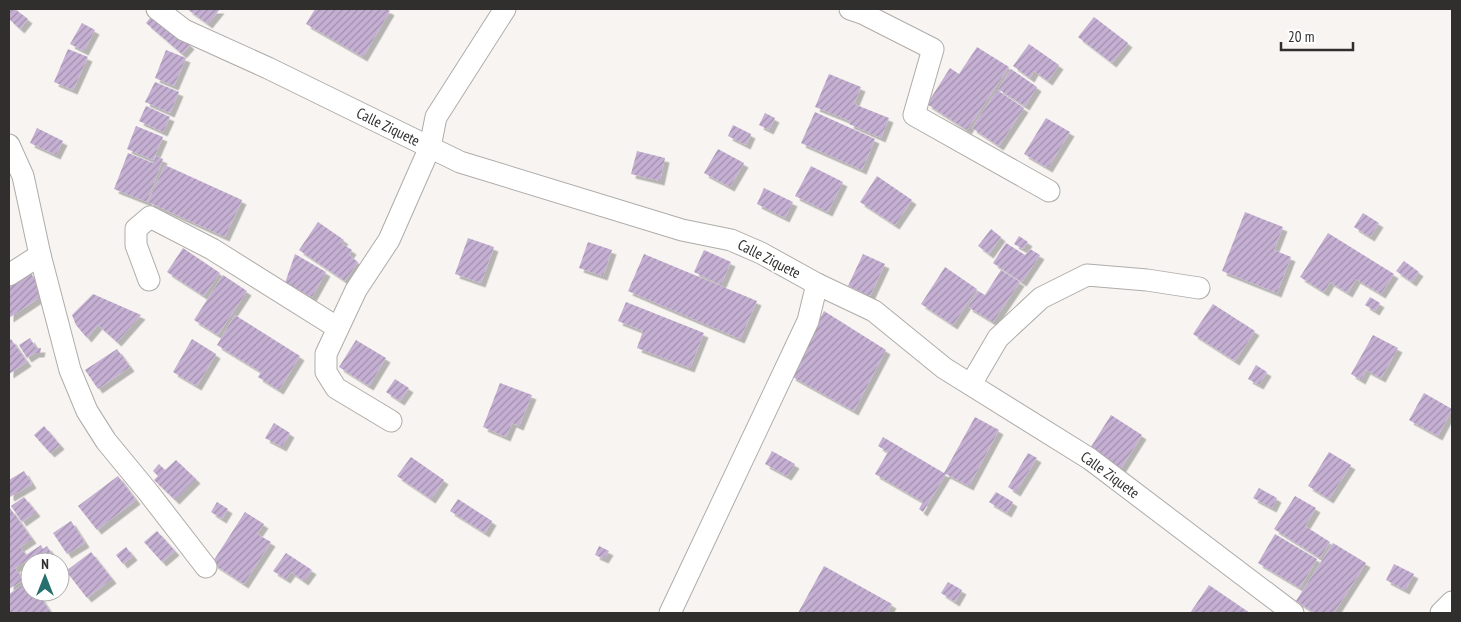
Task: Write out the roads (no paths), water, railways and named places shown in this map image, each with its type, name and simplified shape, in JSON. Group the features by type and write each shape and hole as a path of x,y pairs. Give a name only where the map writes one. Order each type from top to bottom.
{"street":[{"name":"Calle Ziquete","path":"157,9 184,30 268,68 460,162 682,230 731,240 761,253 817,284 874,311 944,368 1090,459 1285,611"},
{"path":"391,421 336,388 326,372 326,354 356,290 388,240 430,147 436,117 505,9"},
{"path":"850,9 862,12 933,49 914,115 1049,191"},
{"path":"9,145 23,176 40,255 70,370 87,411 106,442 148,492 206,567"},
{"path":"149,280 136,245 136,229 150,217 212,249 338,328"},
{"path":"9,275 40,255"},
{"path":"971,384 998,338 1041,298 1087,275 1147,280 1199,288"},
{"path":"670,613 808,321 817,284"},
{"path":"1441,613 1452,602"}]}
